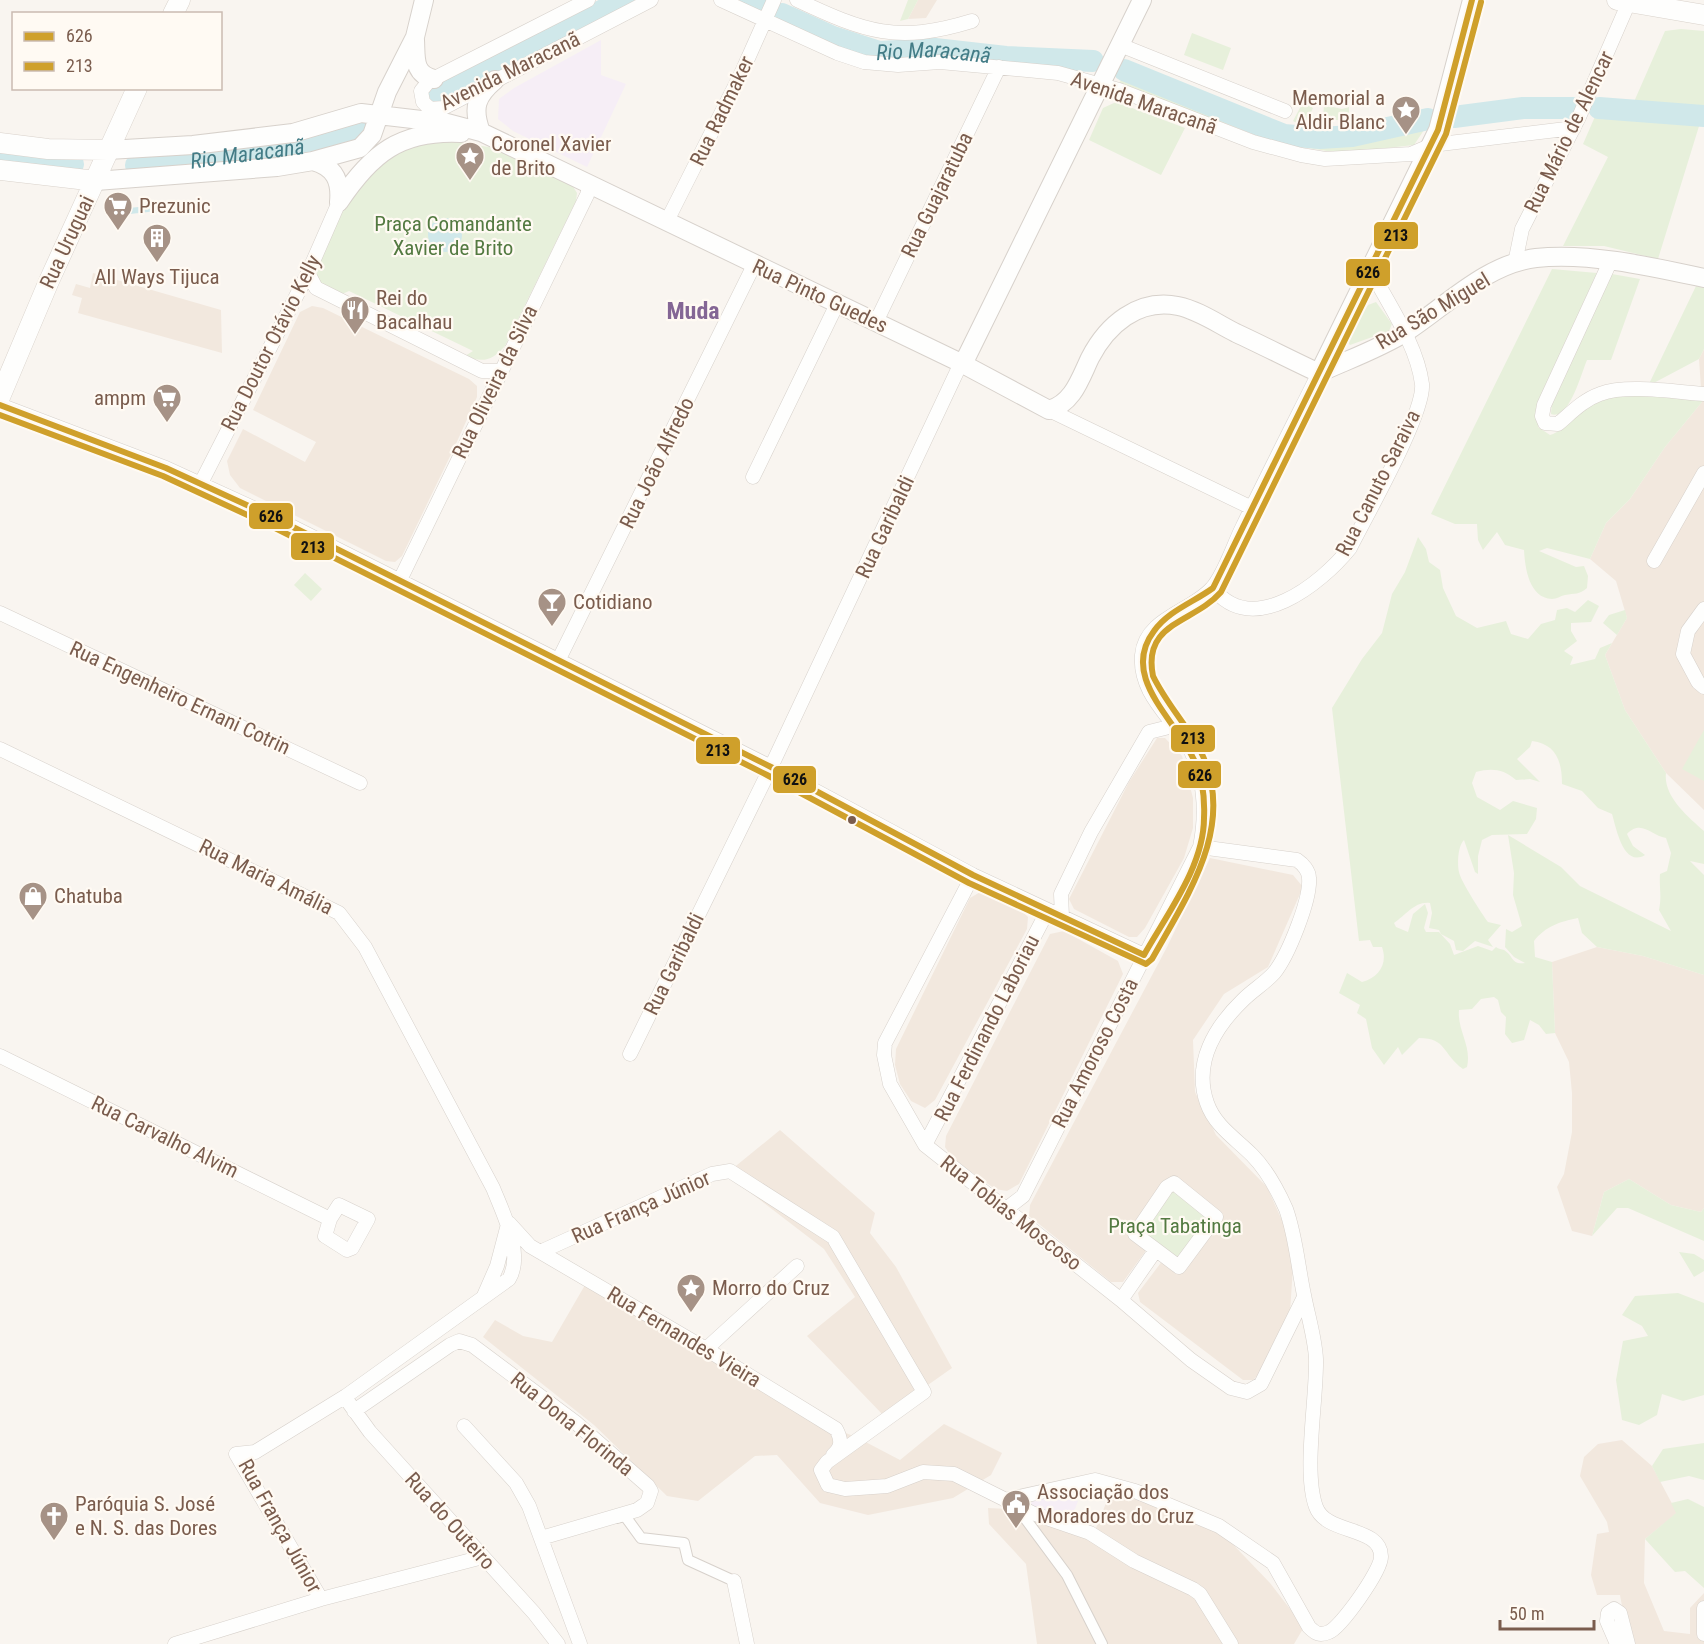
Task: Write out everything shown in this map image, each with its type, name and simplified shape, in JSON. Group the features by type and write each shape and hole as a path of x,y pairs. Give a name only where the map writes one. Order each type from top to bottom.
{"main road":[{"path":"1623,1 1704,15"},
{"name":"Rua Uruguai","path":"0,397 49,281 136,90"},
{"path":"0,142 48,149 108,150"},
{"path":"0,170 96,182"}],"street":[{"path":"96,182 221,172 313,161 350,152 363,146 372,135 379,114 415,37 424,0"},
{"name":"Avenida Maracanã","path":"588,0 561,7 424,85 421,95 425,106 437,110 651,0"},
{"name":"Avenida Maracanã","path":"721,0 837,53 864,62 898,65 940,62 1058,73 1110,65 1166,66 1285,111"},
{"name":"Rua Radmaker","path":"667,221 741,74 774,0"},
{"path":"796,0 856,27 890,34 943,30 972,21"},
{"name":"Rua Garibaldi","path":"630,1054 771,767 961,363 967,356 1142,0"},
{"path":"1213,588 1435,137 1472,0"},
{"name":"Rua Mário de Alencar","path":"1515,263 1522,229 1588,99 1623,1"},
{"path":"415,37 417,69 426,77 434,79"},
{"name":"Avenida Maracanã","path":"1110,65 1253,142 1324,159 1404,154 1435,137 1577,123"},
{"name":"Rua Guajaratuba","path":"876,322 999,67"},
{"path":"339,202 368,164 398,142 444,133 484,133 475,112 476,102 482,92 495,80"},
{"path":"108,150 193,145 293,133 357,114 379,114"},
{"name":"Rua Pinto Guedes","path":"379,114 447,123 484,133 961,363 1049,410 1252,508"},
{"path":"313,161 328,167 335,174 340,188 339,202"},
{"name":"Rua Oliveira da Silva","path":"400,580 587,195 590,184"},
{"name":"Rua Doutor Otávio Kelly","path":"201,483 308,273 339,202"},
{"name":"Rua São Miguel","path":"1319,373 1404,333 1482,279 1515,263 1536,258 1610,262 1656,267 1704,278"},
{"path":"1610,262 1544,405 1542,416 1545,423 1558,424 1574,409 1601,393 1619,390 1704,394"},
{"name":"Rua João Alfredo","path":"559,659 754,265"},
{"name":"Rua Canuto Saraiva","path":"1213,588 1220,597 1232,604 1247,609 1266,607 1289,599 1335,567 1350,548 1418,412 1422,387 1418,368 1404,333 1371,271"},
{"path":"308,273 316,288 482,371 500,371"},
{"path":"753,477 837,304"},
{"path":"1049,410 1060,407 1071,397 1096,347 1110,328 1129,314 1145,307 1163,304 1194,312 1319,373"},
{"path":"0,405 201,483 559,659 771,767 973,875 1144,956"},
{"path":"1654,561 1704,473"},
{"name":"Rua Amoroso Costa","path":"1006,1209 1023,1196 1200,847 1204,826 1203,792 1194,758 1149,692 1142,655 1146,641 1154,629 1213,588"},
{"path":"1704,609 1688,631 1683,654 1698,682 1704,687"},
{"name":"Rua Engenheiro Ernani Cotrin","path":"0,613 360,783"},
{"name":"Rua Ferdinando Laboriau","path":"1062,917 1060,894 1097,822 1149,732 1173,726"},
{"name":"Rua Maria Amália","path":"0,749 339,913 365,947 493,1188 506,1222"},
{"path":"1011,1503 1095,1480 1145,1495 1219,1526 1273,1563 1309,1627 1315,1633 1331,1632 1338,1626 1378,1568 1381,1558 1378,1546 1373,1541 1326,1521 1316,1507 1312,1460 1316,1357 1286,1209 1272,1182 1254,1156 1214,1117 1207,1104 1203,1079 1206,1053 1222,1022 1274,973 1281,962 1303,912 1310,879 1307,870 1297,860 1200,847"},
{"name":"Rua Tobias Moscoso","path":"973,875 885,1043 884,1055 890,1084 925,1144 1121,1300 1191,1360 1231,1388 1247,1392 1261,1384 1304,1297"},
{"name":"Rua Ferdinando Laboriau","path":"925,1144 1048,910"},
{"name":"Rua Carvalho Alvim","path":"0,1056 330,1219"},
{"name":"Rua França Júnior","path":"540,1252 712,1174 730,1171 832,1237 924,1392 824,1466"},
{"path":"1178,1184 1215,1214 1216,1221 1179,1267 1155,1251 1137,1237 1135,1230 1167,1186 1178,1184"},
{"name":"Rua Fernandes Vieira","path":"506,1222 520,1237 540,1252 706,1349 836,1430 841,1442 839,1450 824,1466"},
{"name":"Rua França Júnior","path":"321,1599 236,1454 255,1452 346,1396 482,1300 497,1266 506,1222"},
{"path":"1121,1300 1155,1251"},
{"path":"706,1349 797,1266"},
{"name":"Rua Dona Florinda","path":"354,1411 450,1345 459,1341 472,1345 575,1422 648,1485 651,1491 643,1507 540,1538"},
{"path":"381,1371 374,1379 375,1387 382,1391 386,1389"},
{"name":"Rua do Outeiro","path":"346,1396 354,1411 534,1613 558,1644"},
{"path":"464,1426 516,1483 540,1538 580,1644"},
{"path":"824,1466 828,1485 845,1489 888,1485 923,1472 954,1474 1011,1503 1090,1533 1141,1564 1200,1594 1231,1644"},
{"path":"1011,1503 1067,1575 1102,1644"},
{"path":"603,1520 625,1516 641,1538 684,1543 688,1560 734,1581 747,1644"},
{"path":"175,1644 321,1599 483,1557"},
{"path":"1704,1608 1704,1634"},
{"path":"1617,1644 1607,1621 1608,1613 1614,1609 1620,1613 1628,1644"}],"shaded area":[{"path":"918,0 937,0 926,18 908,19"},
{"path":"601,40 601,75 626,84 587,167 513,131 498,119 499,99 514,88"},
{"path":"93,273 221,310 222,353 78,313 82,298 72,295 76,284 90,288"},
{"path":"312,306 323,308 469,379 477,386 477,397 455,446 402,556 395,562 386,561 240,488 230,475 227,461 243,429 305,462 316,442 253,410 300,312"},
{"path":"1704,349 1704,810 1666,773 1625,710 1605,655 1627,618 1616,581 1590,559 1606,523 1630,499 1665,447 1702,402 1699,359"},
{"path":"1157,738 1165,738 1182,756 1193,798 1193,828 1184,858 1145,928 1137,937 1129,937 1074,909 1069,899 1129,782"},
{"path":"1210,858 1293,875 1303,887 1268,967 1224,994 1193,1040 1195,1092 1216,1135 1267,1187 1285,1227 1293,1267 1290,1312 1261,1372 1253,1380 1243,1380 1140,1302 1138,1293 1163,1260 1147,1249 1123,1282 1111,1282 1029,1216 1030,1205 1167,947"},
{"path":"982,891 1021,910 1028,917 1027,929 935,1100 925,1108 911,1101 900,1084 895,1065 896,1049 970,898"},
{"path":"1064,931 1118,961 1123,974 1019,1184 1007,1191 995,1189 952,1158 945,1147 946,1136 1050,934"},
{"path":"1597,947 1643,956 1704,975 1704,1208 1701,1212 1671,1205 1629,1179 1604,1192 1592,1236 1572,1231 1557,1187 1564,1174 1572,1132 1572,1093 1569,1062 1555,1033 1552,962"},
{"path":"780,1130 875,1213 870,1233 896,1267 952,1368 884,1416 807,1336 855,1297 824,1249 726,1174"},
{"path":"585,1285 817,1421 858,1438 900,1460 944,1424 1002,1453 991,1475 953,1498 868,1515 820,1503 777,1455 755,1456 698,1501 667,1496 594,1425 483,1337 495,1320 523,1336 552,1342"},
{"path":"1622,1440 1652,1466 1677,1513 1645,1539 1644,1583 1664,1631 1690,1634 1690,1608 1704,1593 1704,1644 1629,1644 1620,1595 1597,1595 1591,1575 1597,1534 1609,1532 1607,1522 1580,1476 1584,1457 1598,1444"},
{"path":"1112,1488 1223,1534 1270,1583 1304,1627 1294,1644 1037,1644 1026,1564 989,1524 988,1508 1029,1510 1094,1533"},
{"path":"1057,1493 1078,1501 1070,1522 1029,1507 1033,1500"}],"green space":[{"path":"908,0 918,0 908,19 900,21"},
{"path":"1681,29 1704,31 1704,110 1658,259 1604,246 1563,246 1608,157 1583,144 1600,105 1633,104 1665,31"},
{"path":"1192,33 1231,48 1223,70 1184,55"},
{"path":"1121,77 1205,114 1293,142 1317,145 1354,144 1426,127 1414,145 1360,151 1327,151 1284,144 1203,116 1120,83"},
{"path":"1116,102 1185,128 1161,175 1089,140 1103,108"},
{"path":"1303,102 1313,108 1304,127 1293,121"},
{"path":"1324,105 1342,109 1349,107 1349,121 1323,119"},
{"name":"Praça Comandante Xavier de Brito","path":"448,140 494,148 572,185 577,193 576,201 505,346 496,355 482,360 465,356 473,351 349,291 340,295 318,281 315,269 350,194 366,174 407,144"},
{"path":"1552,269 1597,273 1539,399 1538,427 1550,435 1556,433 1590,404 1615,396 1660,395 1702,399 1702,402 1665,447 1630,499 1606,523 1590,559 1547,548 1539,551 1576,567 1584,566 1588,576 1587,588 1579,593 1555,599 1544,597 1533,588 1527,573 1524,550 1505,545 1497,532 1483,550 1478,540 1477,524 1455,524 1431,514"},
{"path":"1612,274 1640,279 1611,360 1587,360 1569,404 1557,414 1551,414 1552,398"},
{"path":"1696,286 1704,288 1704,349 1699,359 1648,386"},
{"path":"1376,302 1392,324 1389,331 1350,345 1345,339 1368,305"},
{"path":"1418,537 1426,549 1429,562 1440,570 1443,588 1456,616 1477,628 1506,621 1511,634 1528,639 1541,624 1555,620 1557,610 1567,608 1575,612 1588,600 1599,606 1591,622 1571,623 1571,631 1577,641 1564,651 1573,657 1570,665 1595,659 1600,648 1612,643 1605,655 1625,710 1666,773 1666,782 1672,798 1684,813 1704,831 1704,864 1690,861 1704,875 1704,975 1643,956 1597,947 1582,933 1578,918 1565,921 1548,928 1534,941 1535,957 1552,962 1555,1033 1546,1034 1539,1025 1530,1020 1524,1040 1512,1043 1505,1034 1506,1017 1501,1012 1498,1000 1494,997 1481,999 1472,1009 1459,1010 1460,1024 1468,1052 1467,1067 1463,1069 1440,1044 1419,1038 1402,1055 1398,1047 1384,1065 1372,1048 1366,1019 1357,1013 1360,1005 1339,993 1347,973 1362,982 1373,977 1381,969 1384,953 1382,947 1373,947 1370,940 1359,941 1332,708 1362,659 1382,633 1392,594 1405,572","holes":["1532,741 1540,743 1556,755 1561,768 1562,784 1582,791 1598,808 1612,814 1618,836 1631,856 1637,858 1645,855 1633,846 1627,834 1632,830 1642,828 1666,838 1671,853 1667,871 1660,874 1659,910 1671,931 1580,886 1561,867 1508,835 1514,873 1513,895 1522,926 1512,932 1506,929 1505,947 1514,957 1525,963 1517,963 1507,952 1496,947 1492,951 1478,946 1454,955 1450,944 1439,932 1426,932 1424,928 1428,913 1425,904 1413,914 1408,932 1396,927 1394,923 1411,909 1420,904 1430,903 1432,913 1429,928 1439,930 1441,934 1454,941 1456,950 1463,951 1475,941 1493,947 1488,940 1501,925 1488,922 1463,882 1458,868 1460,846 1464,840 1475,872 1478,874 1478,856 1482,840 1492,835 1527,834 1536,819 1537,808 1513,801 1500,810 1477,797 1472,783 1476,772 1487,770 1502,772 1516,780 1530,779 1540,782 1517,759 1530,747"]},
{"path":"305,573 322,589 311,601 294,585"},
{"path":"1625,610 1627,618 1617,635 1603,623 1609,615"},
{"path":"1704,730 1704,781 1682,769"},
{"path":"1629,1179 1671,1205 1701,1212 1704,1208 1704,1241 1628,1208 1617,1208 1592,1236 1604,1192"},
{"name":"Praça Tabatinga","path":"1172,1186 1213,1214 1180,1265 1136,1230"},
{"path":"1679,1252 1694,1254 1704,1260 1704,1271 1694,1277"},
{"path":"1678,1293 1704,1303 1704,1395 1683,1401 1662,1394 1657,1415 1639,1425 1622,1420 1616,1380 1623,1341 1648,1336 1642,1326 1622,1315 1635,1296"},
{"path":"1704,1443 1704,1480 1689,1476 1660,1482 1652,1466 1663,1449"},
{"path":"1688,1499 1704,1507 1704,1588 1685,1571 1675,1572 1645,1539 1676,1513 1671,1503"}],"water":[{"path":"157,205 157,211 130,214 129,208"},
{"path":"445,218 457,223 462,235 457,247 445,252 433,247 428,235 433,223"}],"waterway":[{"name":"Rio Maracanã","path":"431,97 623,0"},
{"name":"Rio Maracanã","path":"751,0 758,3"},
{"name":"Rio Maracanã","path":"782,14 833,37 879,52 935,49 1006,57 1093,61"},
{"name":"Rio Maracanã","path":"1124,70 1284,135 1320,138 1352,136 1428,119"},
{"name":"Rio Maracanã","path":"1454,117 1523,108 1573,108"},
{"name":"Rio Maracanã","path":"1599,108 1704,116"},
{"name":"Rio Maracanã","path":"136,165 173,163 302,146 359,130"},
{"name":"Rio Maracanã","path":"0,157 73,164"}],"transit line":[{"name":"626","path":"0,405 166,468 273,517 771,767 973,875 1144,955 1191,872 1202,836 1204,810 1202,786 1195,763 1184,741 1153,696 1146,680 1143,664 1145,648 1154,631 1166,618 1213,588 1438,130 1472,0"},
{"name":"213","path":"0,415 163,476 269,525 767,775 969,883 1146,964 1152,959 1193,885 1211,832 1213,805 1210,778 1200,750 1153,676 1152,658 1155,644 1173,625 1197,611 1221,592 1446,134 1481,2"}],"place":[{"name":"Memorial a Aldir Blanc","path":"1406,136"},
{"name":"Coronel Xavier de Brito","path":"470,182"},
{"name":"Prezunic","path":"118,232"},
{"name":"All Ways Tijuca","path":"157,264"},
{"name":"Rei do Bacalhau","path":"355,336"},
{"name":"ampm","path":"167,424"},
{"name":"Cotidiano","path":"552,628"},
{"name":"Chatuba","path":"33,922"},
{"name":"Morro do Cruz","path":"691,1314"},
{"name":"Associação dos Moradores do Cruz","path":"1016,1530"},
{"name":"Paróquia S. José e N. S. das Dores","path":"54,1542"}],"district":[{"name":"Muda","path":"693,311"}]}
